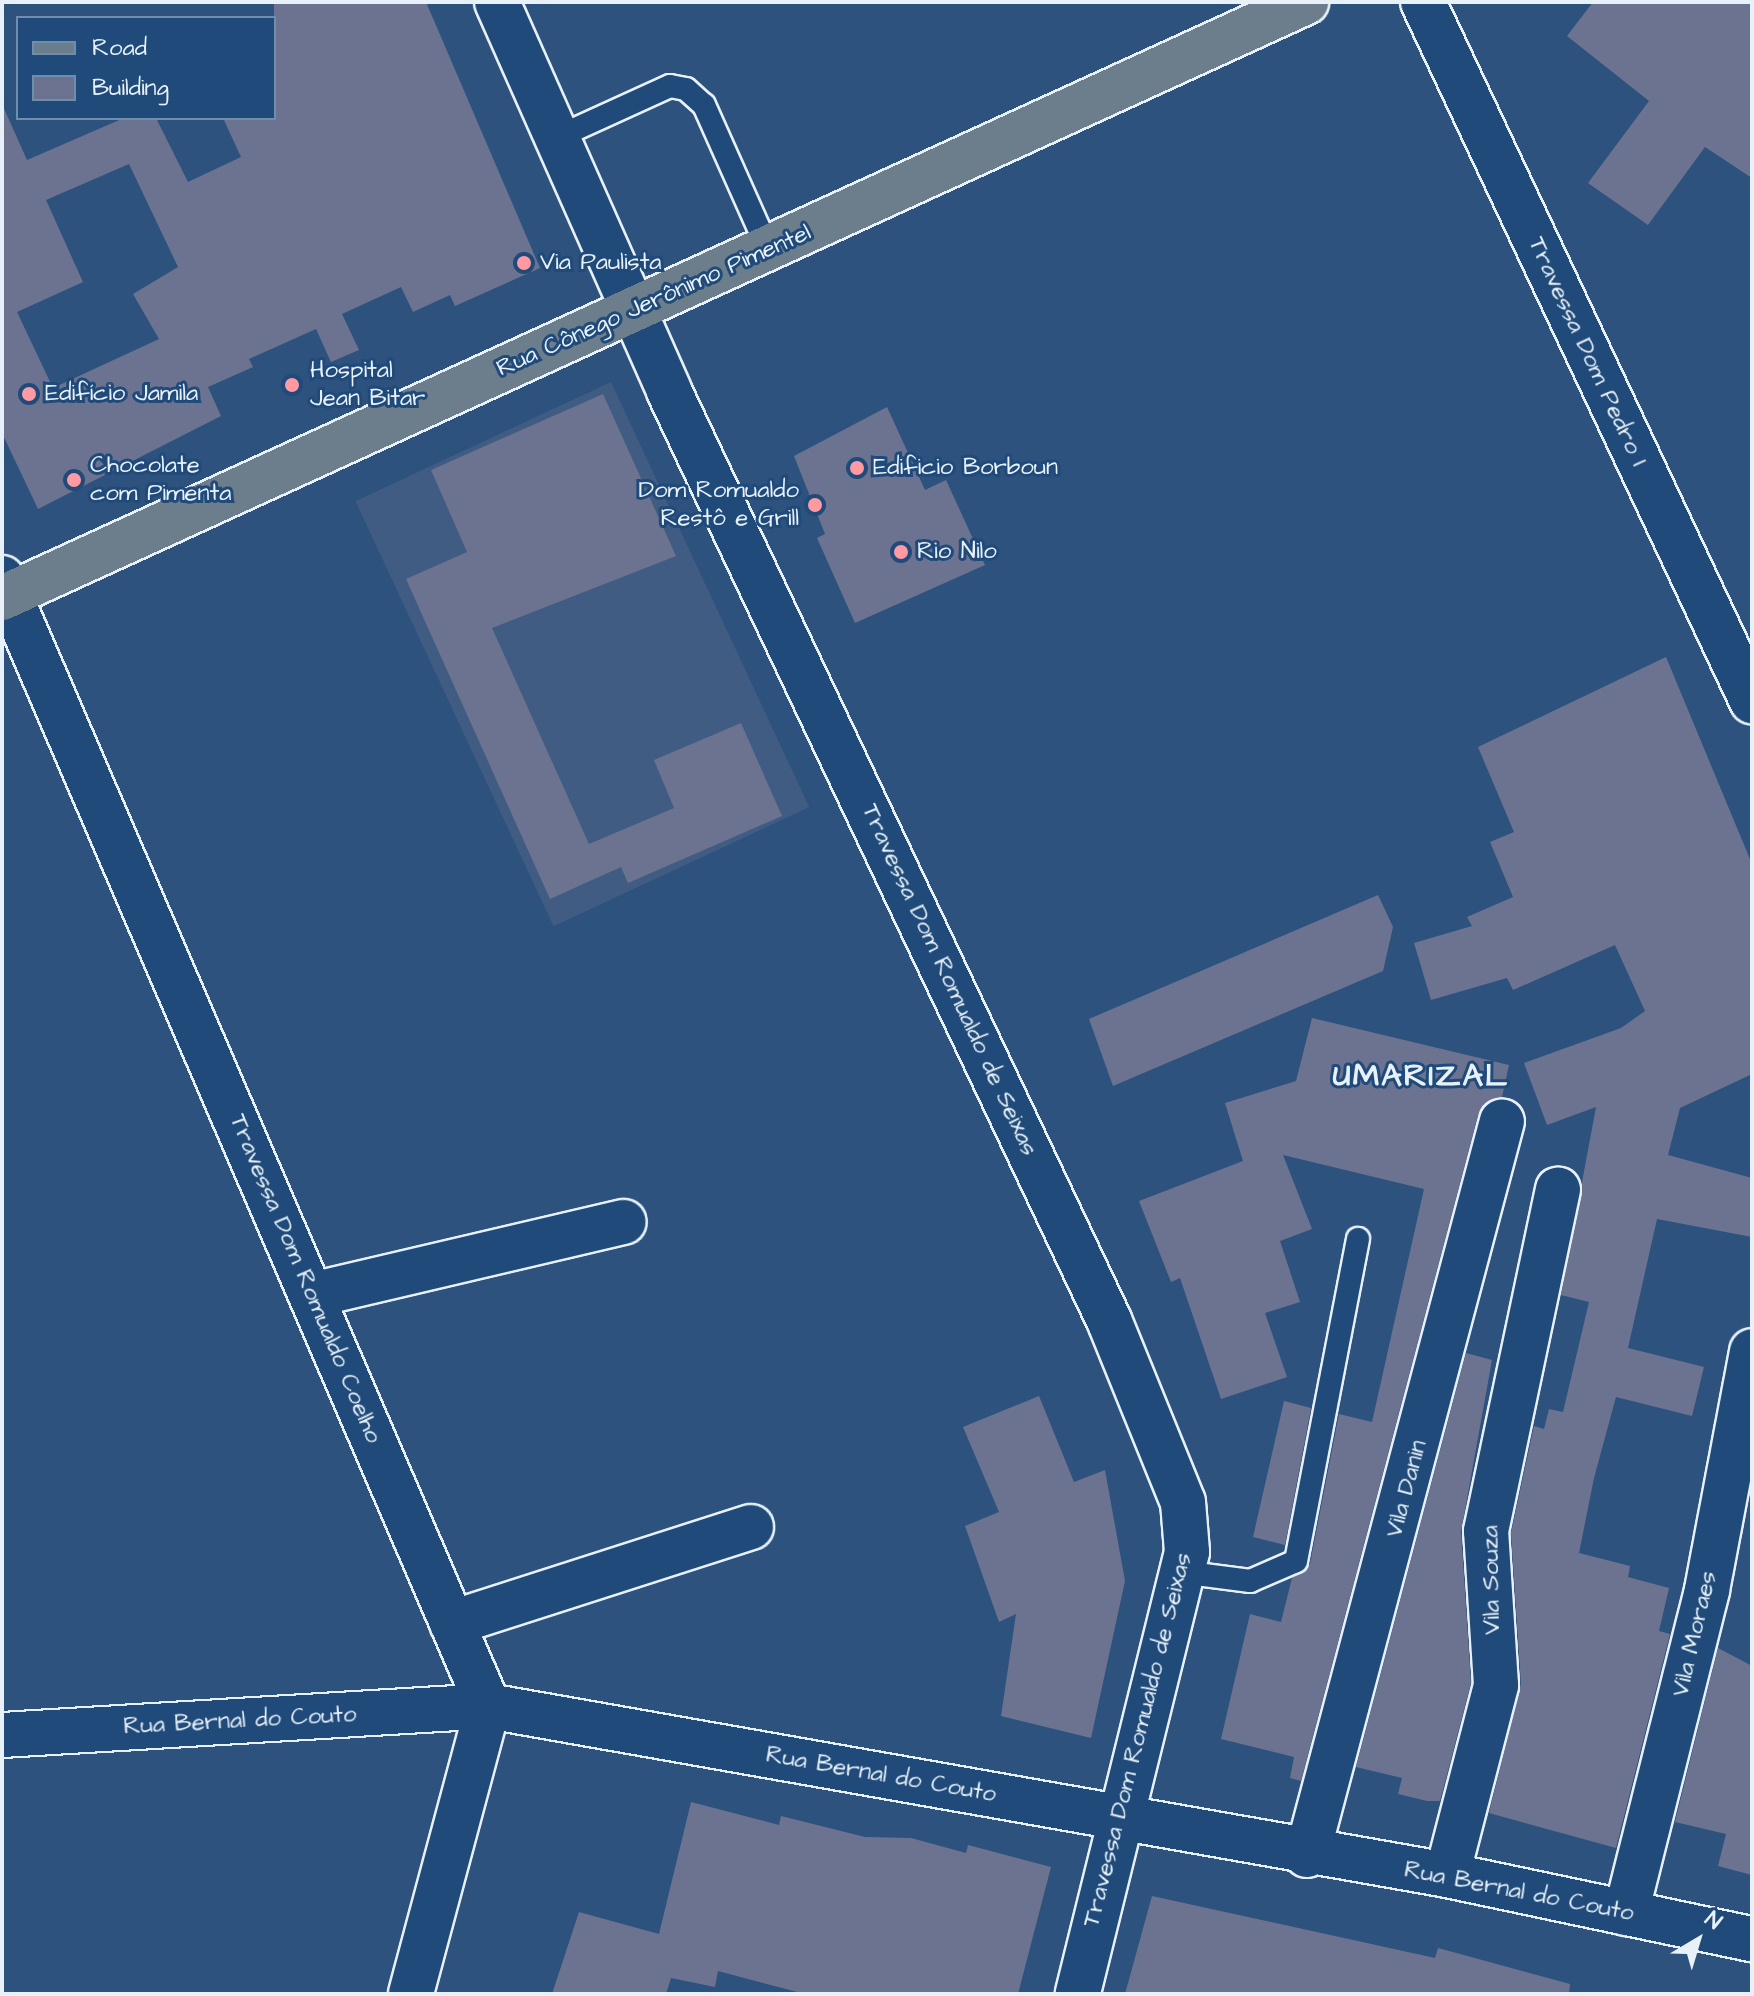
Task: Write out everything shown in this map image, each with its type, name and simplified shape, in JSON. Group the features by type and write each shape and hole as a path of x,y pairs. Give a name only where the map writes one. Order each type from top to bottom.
{"main road":[{"name":"Rua Cônego Jerônimo Pimentel","path":"5,591 638,312 1306,2"}],"street":[{"name":"Travessa Dom Romualdo de Seixas","path":"497,2 638,312 1109,1320 1183,1502 1181,1572 1118,1819 1078,1994"},
{"name":"Travessa Dom Pedro I","path":"1423,2 1752,701"},
{"name":"Travessa Dom Romualdo Coelho","path":"5,591 488,1706"},
{"name":"Vila Danin","path":"1307,1855 1502,1121"},
{"name":"Vila Souza","path":"1447,1875 1496,1685 1486,1531 1558,1189"},
{"path":"312,1295 624,1222"},
{"name":"Vila Moraes","path":"1626,1913 1707,1590 1752,1351"},
{"path":"452,1623 751,1527"},
{"path":"411,1994 488,1706"},
{"name":"Rua Bernal do Couto","path":"2,1735 488,1706 1307,1855 1447,1875 1752,1939"}],"lane":[{"path":"558,137 670,86 686,89 704,105 769,251"},
{"path":"1181,1572 1250,1581 1296,1561 1358,1239"}],"shaded area":[{"path":"611,382 809,807 554,926 355,501"}],"building":[{"path":"274,2 426,2 540,268 455,306 450,295 413,312 401,287 342,314 359,350 331,362 316,329 249,359 253,367 208,387 221,416 38,509 2,433 2,104 27,160 119,120 157,120 188,182 241,157 224,120 276,120","holes":["129,164 178,267 133,294 159,339 53,388 17,312 83,282 46,200"]},
{"path":"1593,2 1752,2 1752,178 1705,147 1648,225 1588,183 1649,101 1567,36"},
{"path":"603,394 676,556 492,628 589,844 674,808 654,760 741,723 782,816 628,883 621,867 550,899 406,579 467,552 431,470"},
{"path":"887,407 925,490 946,480 985,565 855,623 817,538 825,534 794,456"},
{"path":"1666,657 1752,864 1752,1074 1680,1108 1668,1155 1752,1178 1752,1237 1657,1219 1628,1348 1704,1367 1692,1416 1616,1397 1594,1478 1579,1553 1630,1566 1628,1577 1669,1588 1659,1631 1670,1634 1616,1848 1489,1813 1521,1684 1511,1533 1534,1426 1544,1429 1549,1409 1563,1412 1589,1302 1561,1295 1596,1107 1547,1125 1524,1063 1621,1028 1645,1011 1615,945 1513,990 1507,978 1431,1000 1414,943 1472,926 1467,917 1513,897 1490,842 1514,832 1478,747"},
{"path":"1378,895 1393,927 1383,971 1113,1086 1089,1019"},
{"path":"1312,1018 1509,1065 1502,1097 1478,1115 1301,1781 1290,1778 1294,1757 1221,1739 1250,1614 1281,1622 1292,1578 1310,1564 1339,1414 1372,1422 1424,1189 1283,1155 1312,1229 1280,1241 1300,1302 1265,1313 1287,1377 1221,1399 1180,1278 1171,1282 1139,1201 1243,1161 1225,1103 1296,1081"},
{"path":"1466,1353 1492,1360 1461,1532 1471,1683 1440,1801 1427,1801 1398,1794 1402,1778 1356,1767"},
{"path":"1039,1396 1074,1482 1105,1470 1125,1581 1091,1738 1001,1716 1016,1614 999,1622 965,1526 999,1512 963,1427"},
{"path":"1284,1401 1311,1408 1285,1545 1253,1537"},
{"path":"1718,1648 1752,1666 1752,1875 1718,1866 1726,1834 1675,1822"},
{"path":"691,1802 779,1825 781,1816 865,1837 911,1838 966,1853 968,1845 1051,1867 1018,1994 805,1994 718,1971 715,1987 671,1978 666,1994 552,1994 579,1912 659,1934"},
{"path":"1152,1896 1435,1958 1438,1948 1570,1984 1569,1994 1125,1994"}],"place":[{"name":"Via Paulista","path":"524,263"},
{"name":"Hospital Jean Bitar","path":"292,385"},
{"name":"Edifício Jamila","path":"29,394"},
{"name":"Edificio Borboun","path":"857,468"},
{"name":"Chocolate com Pimenta","path":"74,480"},
{"name":"Dom Romualdo Restô e Grill","path":"815,505"},
{"name":"Rio Nilo","path":"901,552"}],"district":[{"name":"UMARIZAL","path":"1421,1076"}]}
